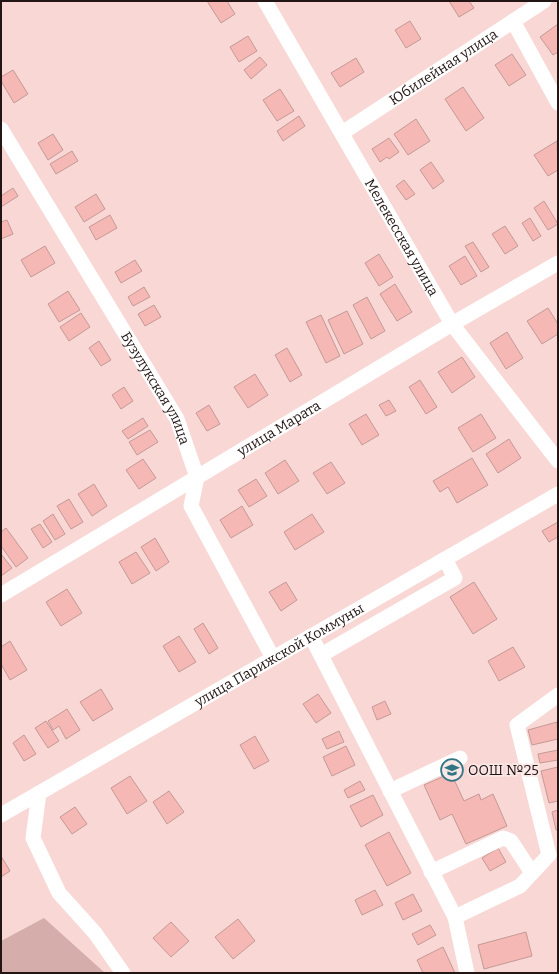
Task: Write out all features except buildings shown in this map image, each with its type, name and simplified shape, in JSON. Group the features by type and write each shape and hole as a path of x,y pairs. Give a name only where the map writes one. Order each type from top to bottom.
{"street":[{"name":"Мелекесская улица","path":"265,1 452,324 558,461"},
{"name":"Юбилейная улица","path":"342,133 544,1"},
{"path":"514,21 558,103"},
{"name":"Бузулукская улица","path":"1,129 178,419 197,477 191,506 273,658"},
{"name":"улица Марата","path":"1,595 452,324 558,263"},
{"name":"улица Парижской Коммуны","path":"1,815 558,494"},
{"path":"321,655 455,578 445,559"},
{"path":"311,636 454,917 466,973"},
{"path":"454,917 520,886 549,855 516,725 558,695"},
{"path":"390,791 460,758"},
{"path":"39,793 33,838 59,893 95,933 123,973"},
{"path":"432,872 503,838 511,841 532,873"}],"shaded area":[{"path":"44,918 105,973 1,973 1,941"}],"place":[{"name":"ООШ №25","path":"452,770"}]}
